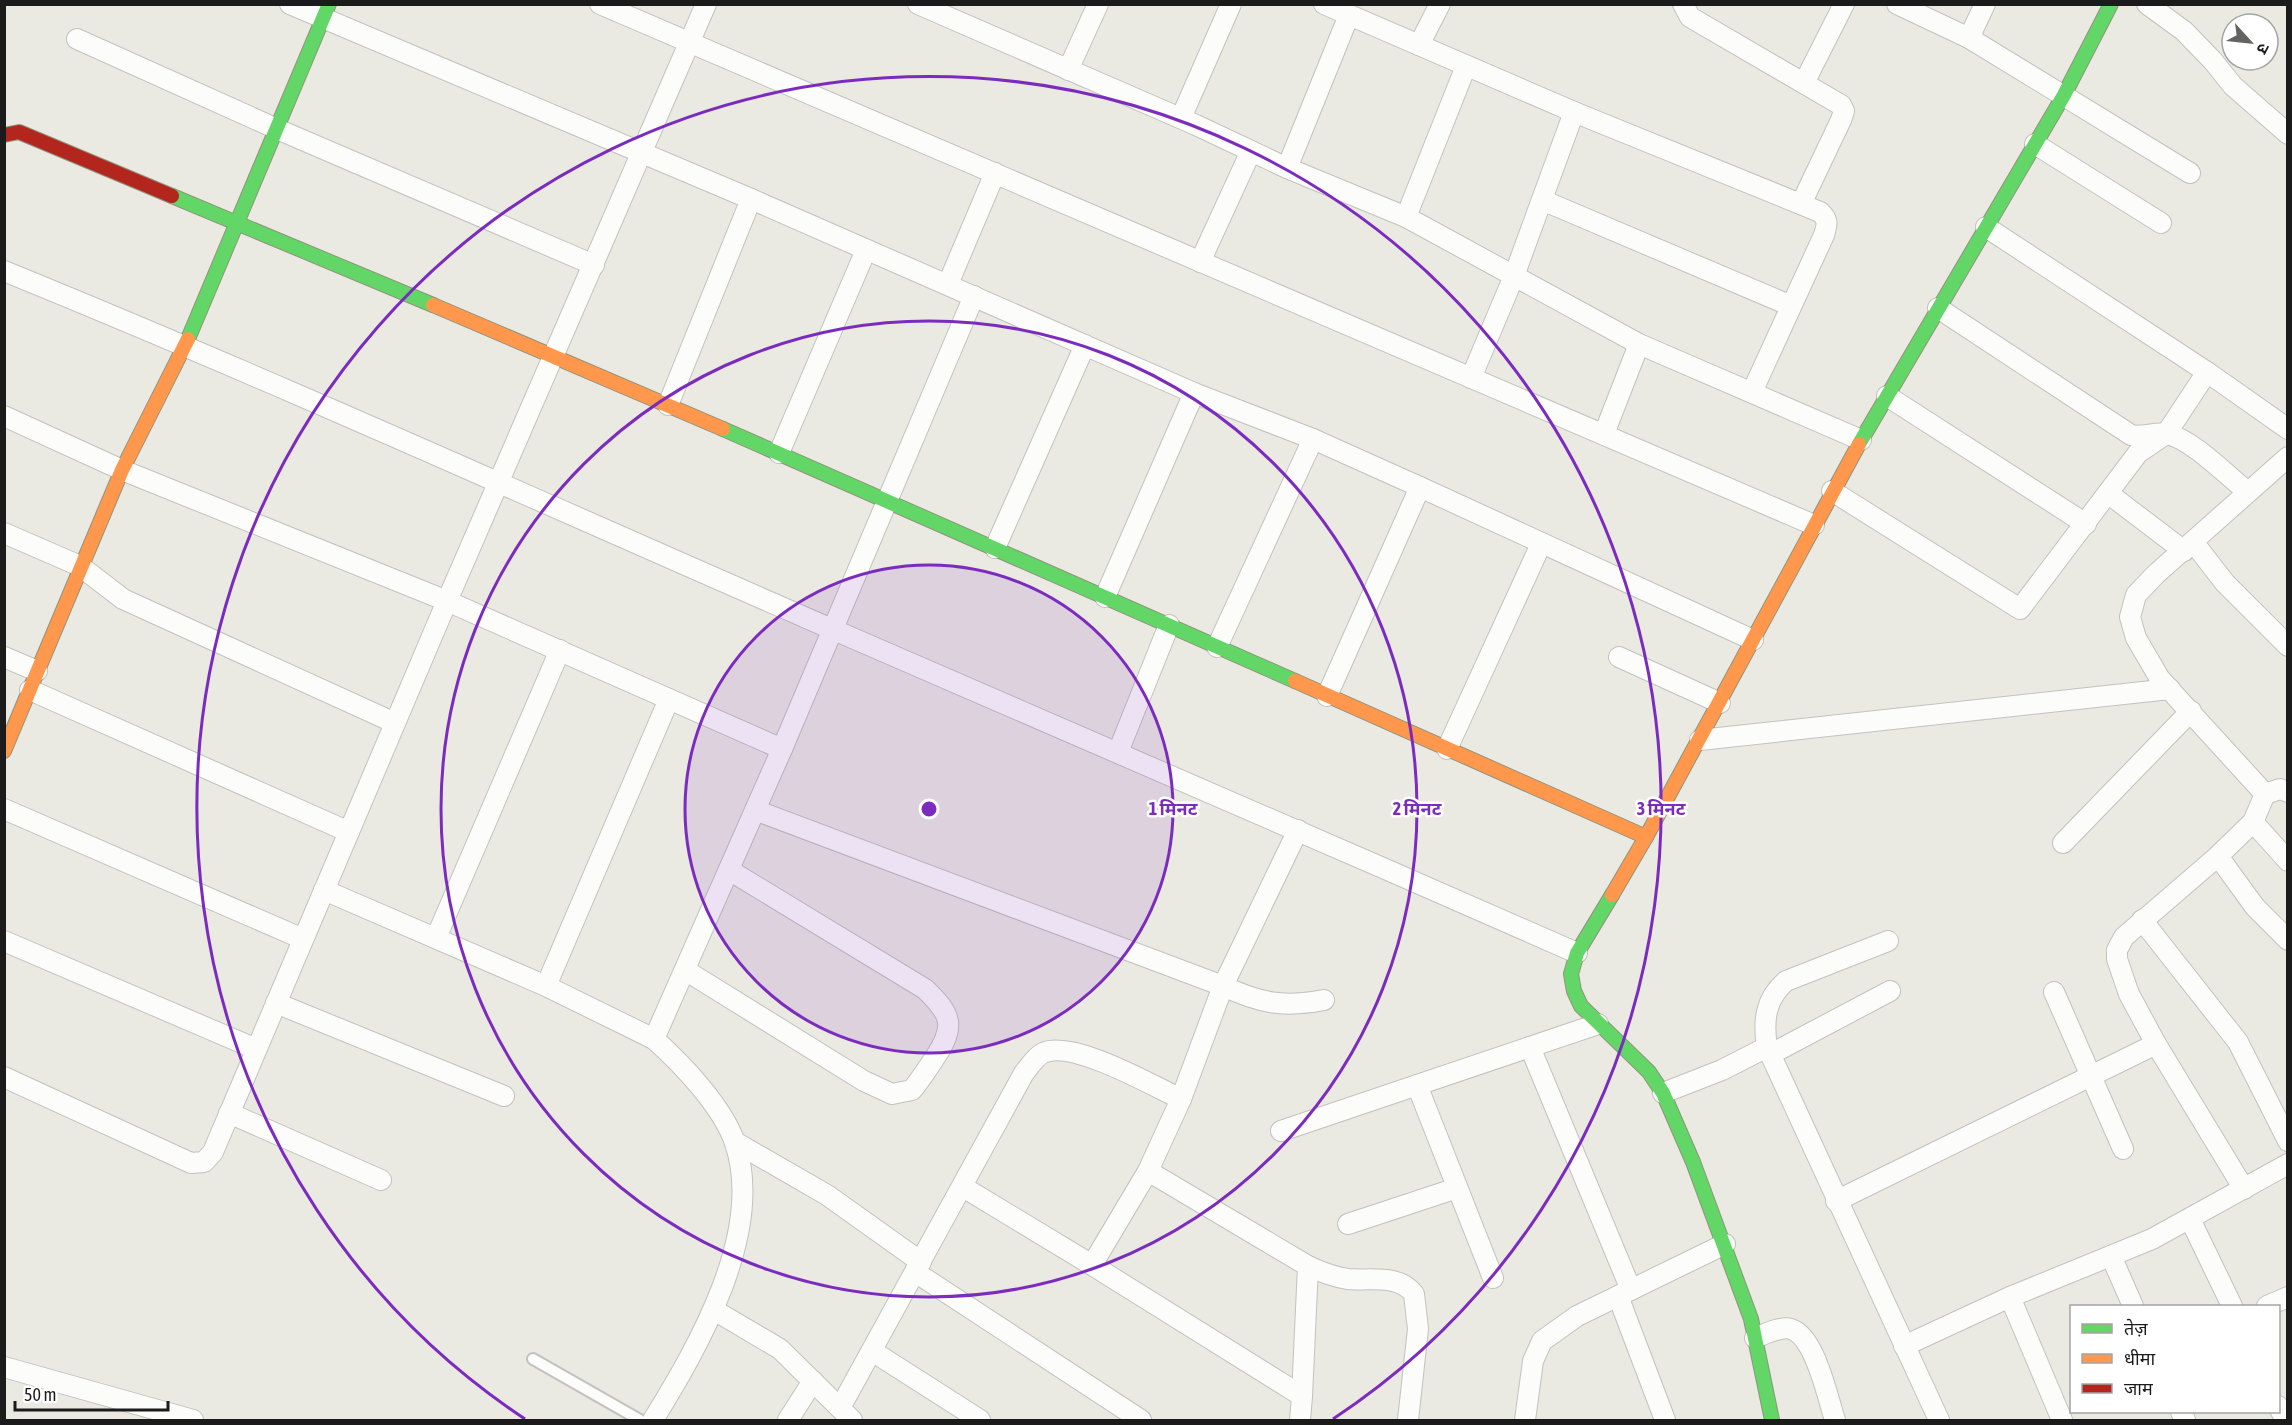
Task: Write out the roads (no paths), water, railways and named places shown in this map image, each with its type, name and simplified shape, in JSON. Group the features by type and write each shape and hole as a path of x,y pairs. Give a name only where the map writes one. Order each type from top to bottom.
{"street":[{"path":"290,4 325,12 642,153 948,284 1194,393 1313,439 1753,640"},
{"path":"600,4 1814,525"},
{"path":"4,1077 191,1162 204,1162 213,1152 447,601 706,4"},
{"path":"918,4 959,13 1068,70 1181,118 1287,168 1406,217 1639,344 1861,440"},
{"path":"1068,70 1098,4"},
{"path":"1181,118 1232,4"},
{"path":"1324,4 1574,112 1820,212 1828,222 1752,392"},
{"path":"1419,45 1440,4"},
{"path":"1683,4 1690,17 1836,101 1844,111 1801,204"},
{"path":"1804,82 1844,4"},
{"path":"1897,4 1969,38 2190,173"},
{"path":"1969,38 1985,4"},
{"path":"1772,1420 1755,1338 1725,1244 1663,1093 1642,1065 1581,1006 1574,991 1571,974 1577,953 1700,740 1832,491 2064,95 2111,4"},
{"path":"2147,4 2184,31 2233,86 2288,134"},
{"path":"4,751 122,470 186,345 325,12"},
{"path":"1287,168 1349,15"},
{"path":"76,39 277,129 594,265"},
{"path":"1406,217 1466,66"},
{"path":"1471,378 1514,276 1574,112"},
{"path":"4,135 19,132 554,356 889,501 1646,837"},
{"path":"2035,144 2162,223"},
{"path":"1200,262 1251,151"},
{"path":"948,284 995,173"},
{"path":"668,405 751,200"},
{"path":"1542,200 1789,305"},
{"path":"1986,227 2207,372 2288,429"},
{"path":"778,453 866,250"},
{"path":"4,271 186,345 500,481 833,630 1577,953"},
{"path":"654,1039 889,501 974,296"},
{"path":"1938,308 2131,435 2138,437 2166,434 2184,441 2248,492"},
{"path":"1604,435 1639,344"},
{"path":"995,548 1085,345"},
{"path":"1832,491 2020,609 2139,453 2166,434 2207,372"},
{"path":"1105,597 1194,393"},
{"path":"1887,396 2085,524"},
{"path":"4,416 122,470 447,601 782,749"},
{"path":"1217,647 1313,439"},
{"path":"2265,794 2160,679 2136,638 2130,617 2136,595 2248,492 2285,464"},
{"path":"1328,696 1420,487"},
{"path":"2109,494 2189,547 2288,646"},
{"path":"4,532 80,566 123,599 395,723"},
{"path":"1447,749 1541,544"},
{"path":"1118,752 1169,626"},
{"path":"436,938 560,650"},
{"path":"4,657 37,671"},
{"path":"1619,657 1720,703"},
{"path":"1700,740 2170,689"},
{"path":"30,690 349,832"},
{"path":"546,986 669,699"},
{"path":"2063,843 2191,711"},
{"path":"2244,1189 2156,1044 2129,994 2117,959 2120,943 2142,920 2218,856 2253,822 2265,794 2280,789 2288,792"},
{"path":"4,809 303,939"},
{"path":"755,810 1264,1003 1303,1004 1324,1000"},
{"path":"2253,822 2288,861"},
{"path":"1092,1265 1148,1170 1181,1098 1223,986 1298,831"},
{"path":"2218,856 2255,907 2288,940"},
{"path":"685,970 864,1081 892,1094 912,1090 948,1037 950,1024 947,1015 925,989 729,870"},
{"path":"324,890 546,986 654,1039 682,1065 706,1094 735,1142 742,1174 742,1210 730,1260 714,1310 690,1359 653,1420"},
{"path":"2142,920 2238,1042 2270,1111 2288,1141"},
{"path":"4,941 256,1049"},
{"path":"1888,941 1786,981 1778,988 1766,1012 1769,1050 1836,1201 1939,1420"},
{"path":"1663,1093 1769,1050 1890,991"},
{"path":"2054,992 2123,1149"},
{"path":"276,1003 504,1096"},
{"path":"1281,1131 1598,1024"},
{"path":"1836,1201 2156,1044"},
{"path":"1530,1047 1625,1293 1665,1420"},
{"path":"714,1310 780,1350 846,1414 872,1351 1024,1073 1044,1052 1070,1051 1089,1057 1181,1098"},
{"path":"1417,1085 1493,1278"},
{"path":"229,1113 381,1180"},
{"path":"735,1142 828,1195 918,1267 1141,1420"},
{"path":"1904,1346 2190,1219 2288,1164"},
{"path":"1148,1170 1308,1266 1328,1275 1347,1279 1402,1283 1414,1294 1418,1329 1408,1420"},
{"path":"963,1187 1302,1396"},
{"path":"1348,1224 1457,1188"},
{"path":"2190,1219 2232,1305"},
{"path":"1525,1420 1533,1361 1542,1341 1577,1316 1725,1244"},
{"path":"2111,1256 2133,1305"},
{"path":"1300,1420 1308,1266"},
{"path":"2010,1297 2062,1420"},
{"path":"2269,1305 2288,1297"},
{"path":"1755,1338 1783,1328 1790,1328 1802,1336 1812,1350 1835,1420"},
{"path":"872,1351 980,1420"},
{"path":"4,1367 193,1420"},
{"path":"788,1420 813,1381"}],"lane":[{"path":"533,1359 640,1420"}]}
